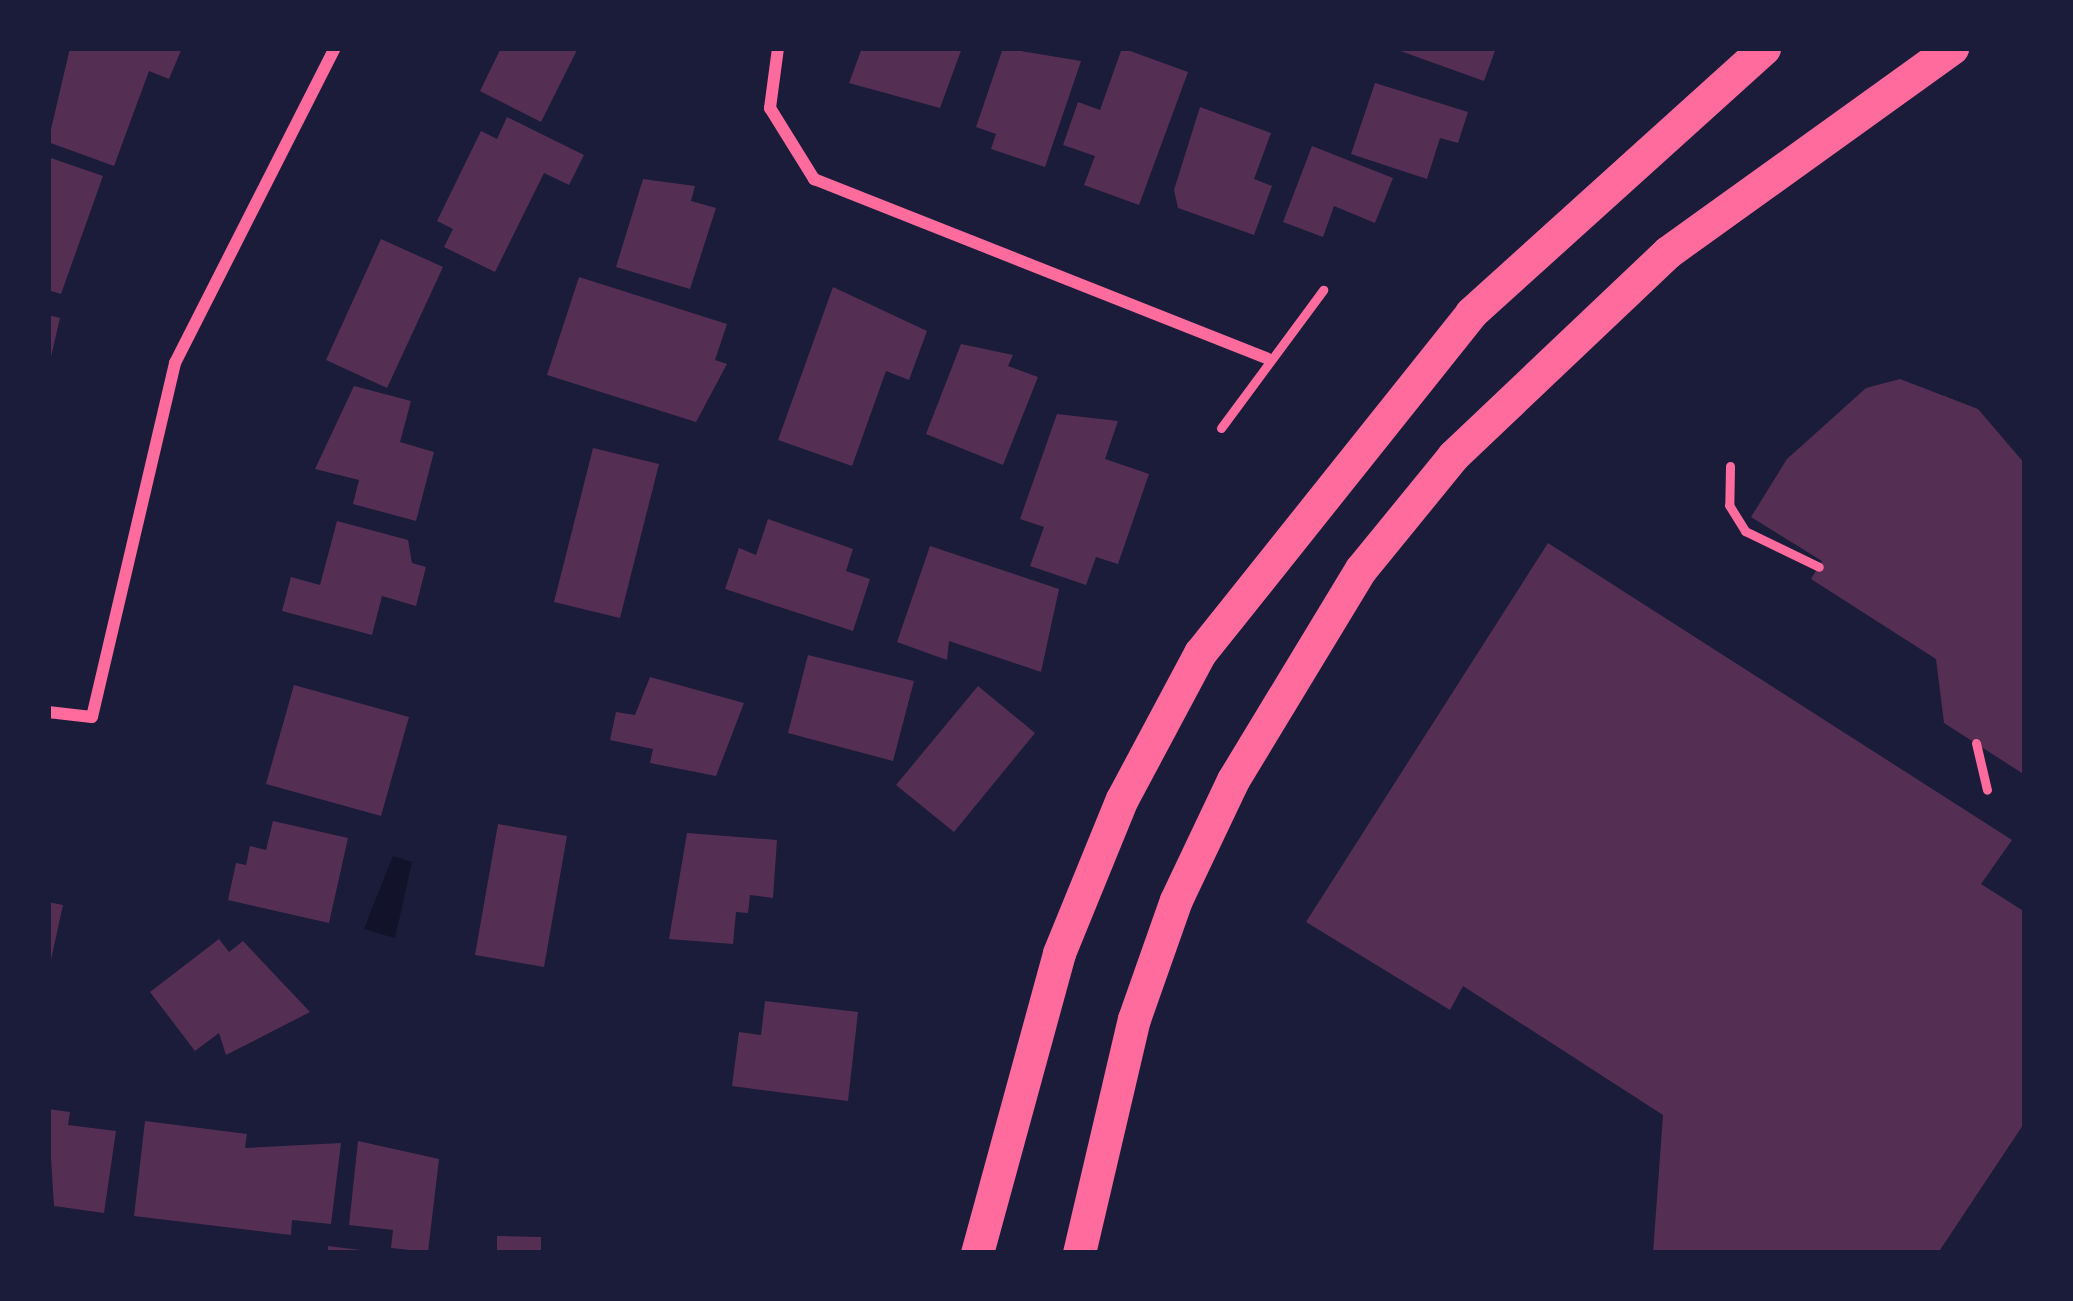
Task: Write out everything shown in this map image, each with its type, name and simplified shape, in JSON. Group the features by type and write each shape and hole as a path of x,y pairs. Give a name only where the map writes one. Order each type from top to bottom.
{"highway":[{"path":"977,1253 1059,953 1122,799 1200,653 1471,313 1764,48"},
{"path":"1078,1253 1133,1018 1176,900 1233,780 1361,569 1453,456 1668,251 1952,48"}],"street":[{"path":"48,712 92,717 175,363 335,48"},
{"path":"778,48 770,108 814,179 1267,358"}],"lane":[{"path":"1221,428 1267,358 1323,290"},
{"path":"1730,466 1729,505 1745,531 1819,567"},
{"path":"1976,743 1987,790"}],"shaded area":[{"path":"393,856 412,862 395,938 364,929"}],"building":[{"path":"70,48 182,48 169,79 149,71 114,166 48,142"},
{"path":"501,48 578,48 541,122 480,91"},
{"path":"862,48 962,48 940,108 849,83"},
{"path":"1003,48 1081,61 1045,167 991,149 996,134 976,127"},
{"path":"1122,48 1188,72 1139,205 1084,185 1095,156 1063,145 1078,102 1100,110"},
{"path":"1392,48 1496,48 1484,81"},
{"path":"1375,83 1468,112 1458,143 1440,138 1427,179 1351,154"},
{"path":"1200,107 1271,133 1254,179 1272,186 1254,235 1178,208 1174,190"},
{"path":"507,117 584,155 569,185 544,173 495,272 444,247 453,229 437,221 481,131 497,139"},
{"path":"1312,146 1393,178 1375,223 1334,206 1323,237 1283,222"},
{"path":"48,157 103,176 61,294 48,290"},
{"path":"643,179 695,186 691,201 716,208 690,289 616,267"},
{"path":"381,239 443,267 387,388 326,360"},
{"path":"579,277 727,324 715,360 727,364 696,422 547,375"},
{"path":"833,287 927,331 909,380 886,371 852,466 778,440"},
{"path":"48,315 60,318 50,361 48,360"},
{"path":"961,344 1013,355 1008,366 1038,377 1003,465 926,434"},
{"path":"1900,379 1978,409 2025,464 2025,775 1944,723 1936,659 1811,579 1822,561 1751,517 1787,459 1866,388"},
{"path":"354,386 411,401 400,442 434,452 416,521 353,504 359,480 315,469"},
{"path":"1057,414 1118,421 1105,459 1149,474 1118,564 1096,557 1086,585 1030,566 1044,527 1020,519"},
{"path":"593,448 659,464 620,618 554,602"},
{"path":"768,519 853,549 846,571 870,579 853,631 725,589 739,548 756,555"},
{"path":"337,521 408,540 412,563 426,567 416,606 382,596 372,635 282,611 291,577 320,585"},
{"path":"1548,543 2012,840 1981,884 2025,912 2025,1122 1938,1253 1653,1253 1663,1115 1463,986 1450,1010 1306,922"},
{"path":"930,546 1059,589 1041,672 949,641 947,660 897,642"},
{"path":"808,655 914,681 893,761 788,733"},
{"path":"650,677 744,703 716,776 650,763 653,749 610,740 616,712 635,715"},
{"path":"294,685 409,717 381,816 266,784"},
{"path":"978,686 1035,733 954,832 896,785"},
{"path":"273,821 348,838 329,923 228,900 236,863 246,865 250,846 266,850"},
{"path":"498,824 567,836 544,967 475,955"},
{"path":"687,833 777,840 773,898 750,895 748,913 736,912 733,944 669,939"},
{"path":"48,902 63,905 50,964 48,963"},
{"path":"219,939 229,952 243,941 310,1012 226,1055 219,1033 195,1051 150,992"},
{"path":"765,1001 858,1012 848,1101 732,1086 739,1032 761,1035"},
{"path":"48,1109 70,1112 68,1125 116,1131 104,1213 54,1206"},
{"path":"145,1121 247,1134 245,1148 341,1143 331,1224 292,1220 291,1235 134,1216"},
{"path":"358,1141 439,1159 428,1252 391,1248 393,1230 349,1225"},
{"path":"497,1236 541,1237 541,1253 497,1253"},
{"path":"328,1246 361,1250 361,1253 328,1253"}]}
